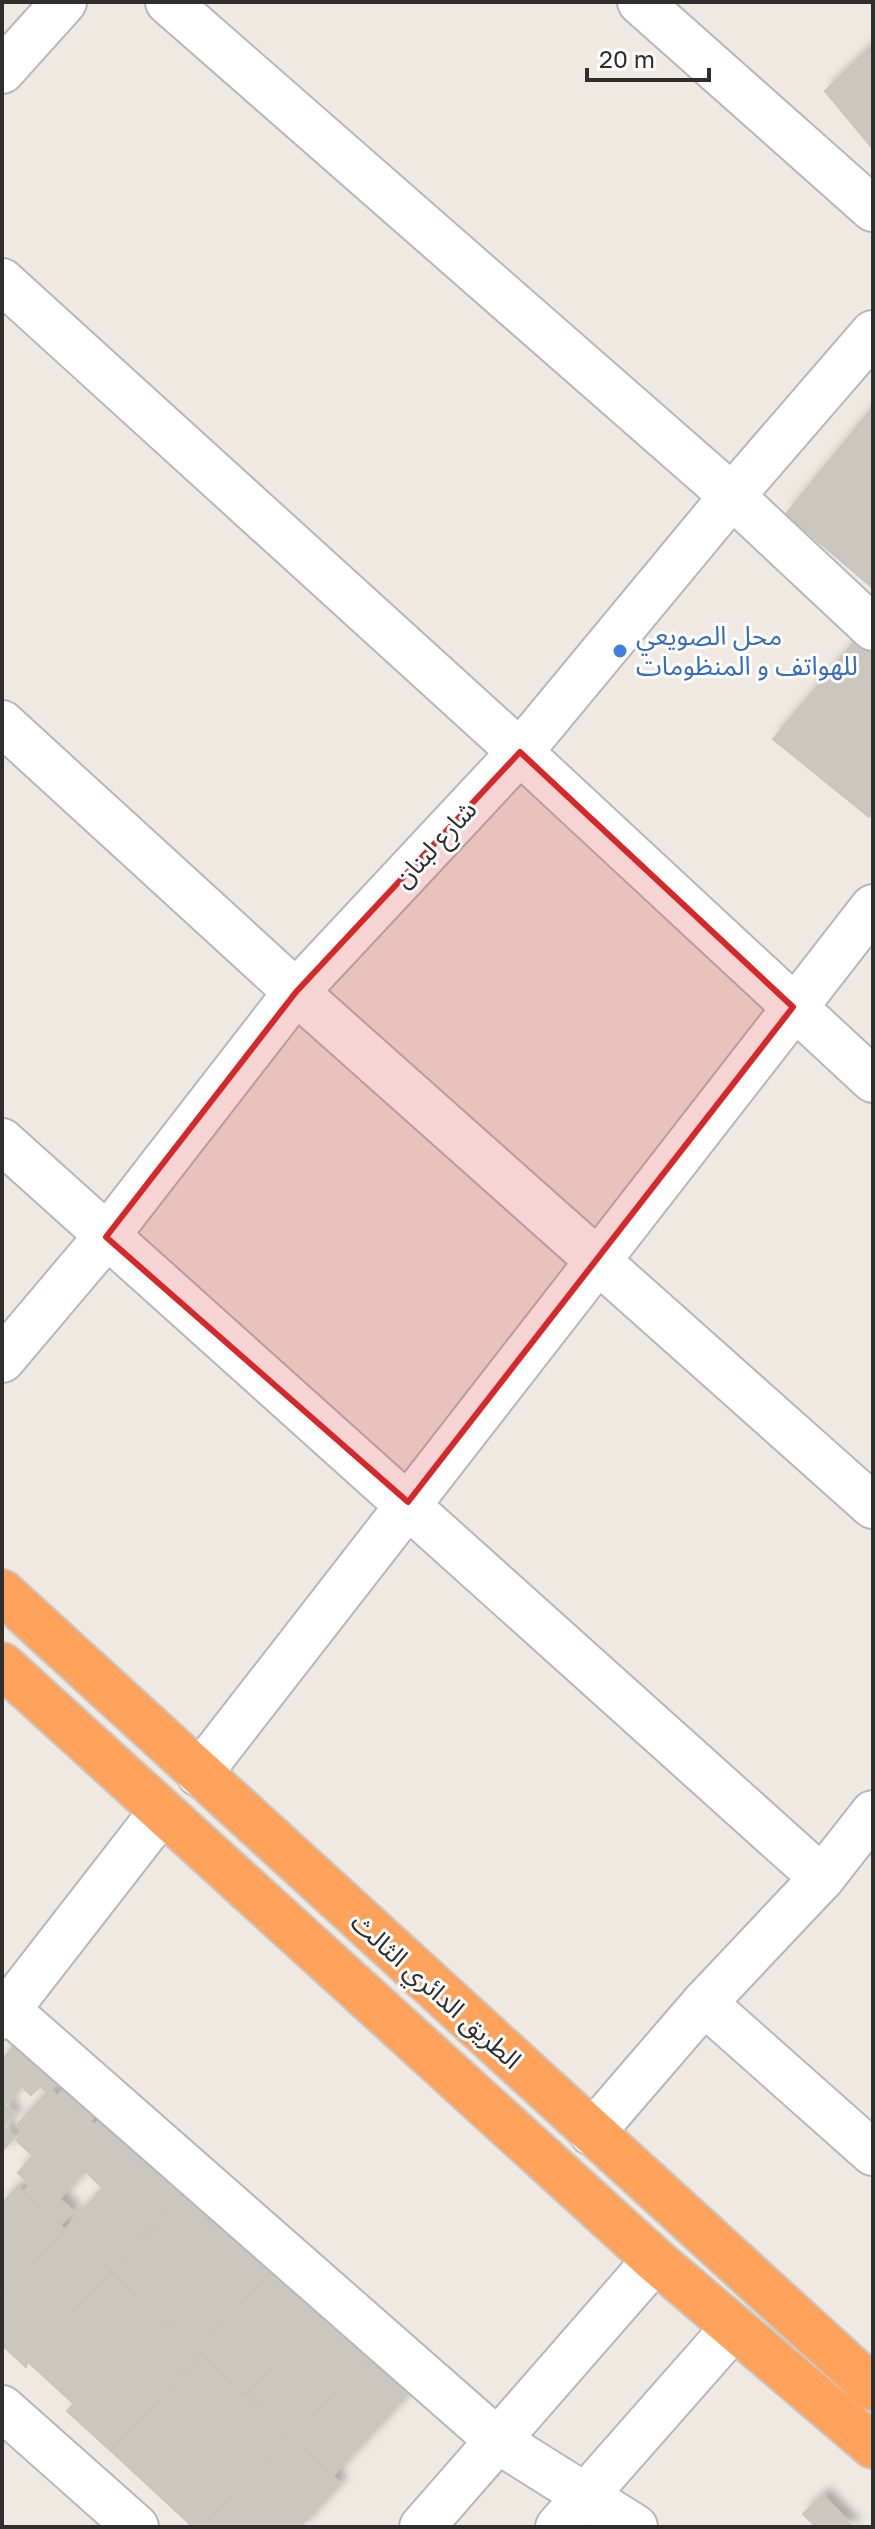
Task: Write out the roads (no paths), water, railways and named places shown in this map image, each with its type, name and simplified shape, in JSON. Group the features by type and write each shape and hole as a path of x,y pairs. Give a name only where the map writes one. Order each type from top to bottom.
{"highway":[{"name":"الطريق الدائري الثالث","path":"2,1592 873,2388"},
{"name":"الطريق الدائري الثالث","path":"2,1665 655,2260 873,2446"}],"street":[{"path":"2,71 64,2"},
{"path":"168,2 732,496 873,628"},
{"path":"640,2 873,209"},
{"path":"2,281 520,752 873,1080"},
{"name":"شارع لبنان","path":"2,1360 106,1237 296,992 520,752 732,496 873,333"},
{"path":"2,723 296,992 873,1506"},
{"path":"199,1774 873,907"},
{"path":"2,1141 106,1237 408,1502 822,1878"},
{"path":"162,1811 4,2011 498,2441 570,2511 635,2527"},
{"path":"592,2133 704,2003 822,1878 873,1813"},
{"path":"704,2003 873,2153"},
{"path":"422,2527 655,2260"},
{"path":"570,2511 734,2327"},
{"path":"2,2408 136,2527"}],"place":[{"name":"محل الصويعي للهواتف و المنظومات","path":"620,651"}]}
